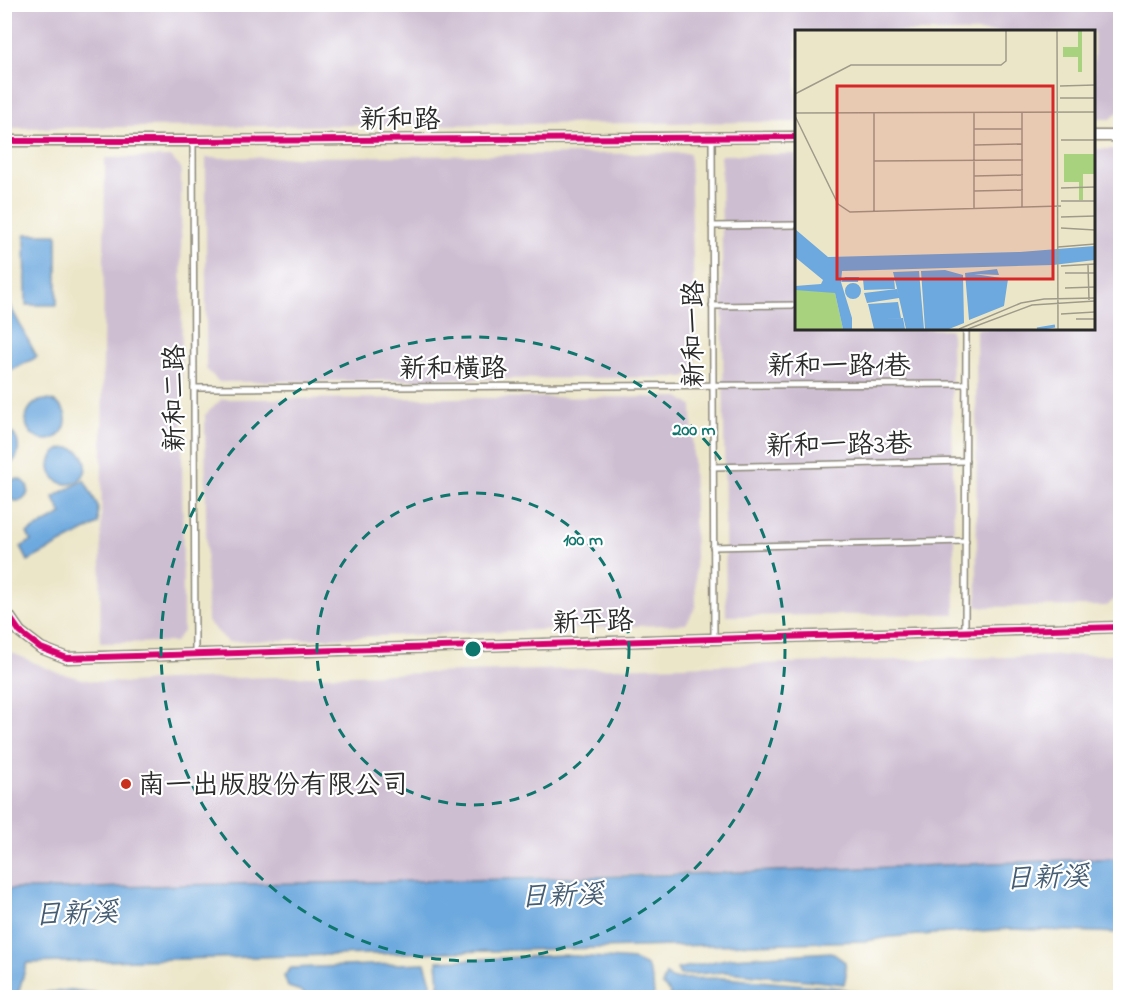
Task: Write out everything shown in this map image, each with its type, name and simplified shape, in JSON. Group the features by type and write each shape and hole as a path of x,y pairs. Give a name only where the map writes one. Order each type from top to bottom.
{"street":[{"path":"1095,136 1120,136"},
{"name":"新和路","path":"4,141 795,137"},
{"name":"新平路","path":"4,609 20,632 41,648 67,658 1120,627"}],"lane":[{"name":"新和一路","path":"712,138 714,638"},
{"name":"新和二路","path":"193,141 195,655"},
{"path":"712,226 795,225"},
{"path":"712,306 795,305"},
{"path":"965,632 966,330"},
{"name":"新和一路1巷","path":"712,386 966,384"},
{"name":"新和橫路","path":"194,388 712,386"},
{"name":"新和一路3巷","path":"713,467 966,461"},
{"path":"713,547 966,542"}],"shaded area":[{"path":"4,5 1120,5 1120,110 1111,119 1095,119 1095,30 795,30 795,122 5,128"},
{"path":"1095,149 1113,149 1120,156 1120,594 1107,606 977,607 976,330 1095,330"},
{"path":"690,153 696,368 685,377 219,382 206,369 206,158"},
{"path":"795,154 795,330 951,330 955,614 726,616 721,155"},
{"path":"170,157 181,168 183,631 175,642 100,643 105,158"},
{"path":"679,397 692,406 696,606 686,624 228,642 207,621 205,415 222,399"},
{"path":"4,644 8,651 58,673 92,681 130,683 166,680 1120,654 1120,858 382,882 5,889"}],"water":[{"path":"25,234 57,234 57,305 26,305"},
{"path":"6,298 37,357 5,374 4,299"},
{"path":"46,400 54,401 60,406 65,412 65,428 60,434 54,439 46,440 38,439 32,434 27,428 26,420 27,412 32,406 38,401"},
{"path":"4,427 15,436 18,448 15,459 5,468"},
{"path":"68,448 81,453 86,466 81,479 68,484 55,479 50,466 55,453"},
{"path":"17,479 25,482 28,490 25,498 17,501 9,498 6,490 9,482"},
{"path":"84,480 98,506 98,524 28,561 21,547 31,541 27,533 62,514 53,497"},
{"name":"日新溪","path":"1120,858 1120,933 1011,929 890,937 866,941 27,963 17,997 5,997 5,889 563,878"},
{"path":"831,952 845,962 844,984 727,972 680,975 677,969 731,958"},
{"path":"561,955 634,960 647,966 653,982 654,997 440,997 437,961"},
{"path":"425,963 431,983 432,997 309,997 301,991 288,987 284,976 291,968"},
{"path":"666,974 671,979 724,978 840,988 872,997 670,997 670,993 662,985"},
{"path":"71,990 112,995 112,997 36,997 43,993"}],"cycle path":[{"path":"4,141 795,137"},
{"path":"4,609 20,632 41,648 67,658 1120,627"}],"place":[{"name":"南一出版股份有限公司","path":"126,784"}]}
